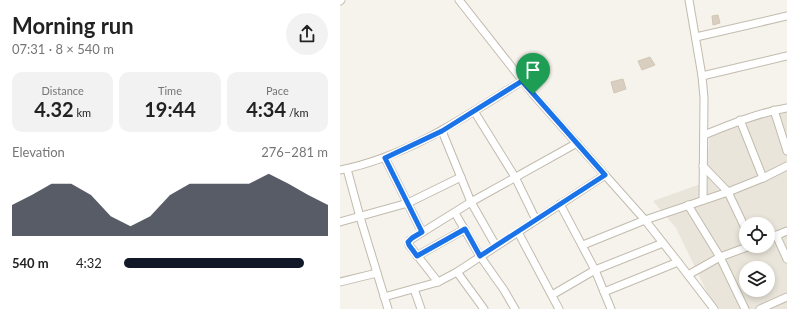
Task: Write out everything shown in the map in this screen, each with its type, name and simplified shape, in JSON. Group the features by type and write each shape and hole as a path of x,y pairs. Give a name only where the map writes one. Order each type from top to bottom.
{"street":[{"path":"459,0 522,81 645,220 714,309"},
{"path":"689,0 702,76 704,98 703,200"},
{"path":"696,37 787,16"},
{"path":"702,76 787,56"},
{"path":"388,309 360,217 343,169 385,158 442,131 522,81"},
{"path":"704,135 740,120 774,110 787,108"},
{"path":"774,110 787,151"},
{"path":"474,111 515,177 536,220"},
{"path":"740,120 763,178"},
{"path":"442,131 471,202 496,246"},
{"path":"438,282 409,245 408,242 412,238 471,202 577,143"},
{"path":"385,158 422,232"},
{"path":"703,166 728,192 740,217"},
{"path":"583,245 645,220 728,192 763,178 787,166"},
{"path":"384,297 438,282 456,272 605,175"},
{"path":"340,222 408,203 461,177"},
{"path":"560,204 583,245 611,309"},
{"path":"688,205 720,257 745,309"},
{"path":"455,213 480,256 504,290 515,309"},
{"path":"417,256 465,229"},
{"path":"787,231 776,235 787,259"},
{"path":"518,232 559,309"},
{"path":"552,295 595,270 663,243"},
{"path":"688,275 720,257 739,250"},
{"path":"604,292 678,262"},
{"path":"456,272 484,309"},
{"path":"340,282 377,273"},
{"path":"414,289 421,309"},
{"path":"760,309 787,296"}],"shaded area":[{"path":"787,109 787,309 715,309 676,228 653,201 706,182 710,128 751,114"}],"building":[{"path":"718,15 720,23 713,25 712,16"},
{"path":"650,57 655,65 642,70 638,61"},
{"path":"623,79 626,89 614,93 611,82"}],"route":[{"path":"522,81 533,94 605,175 480,256 465,229 417,256 408,242 422,232 385,158 442,131 522,81"}]}
